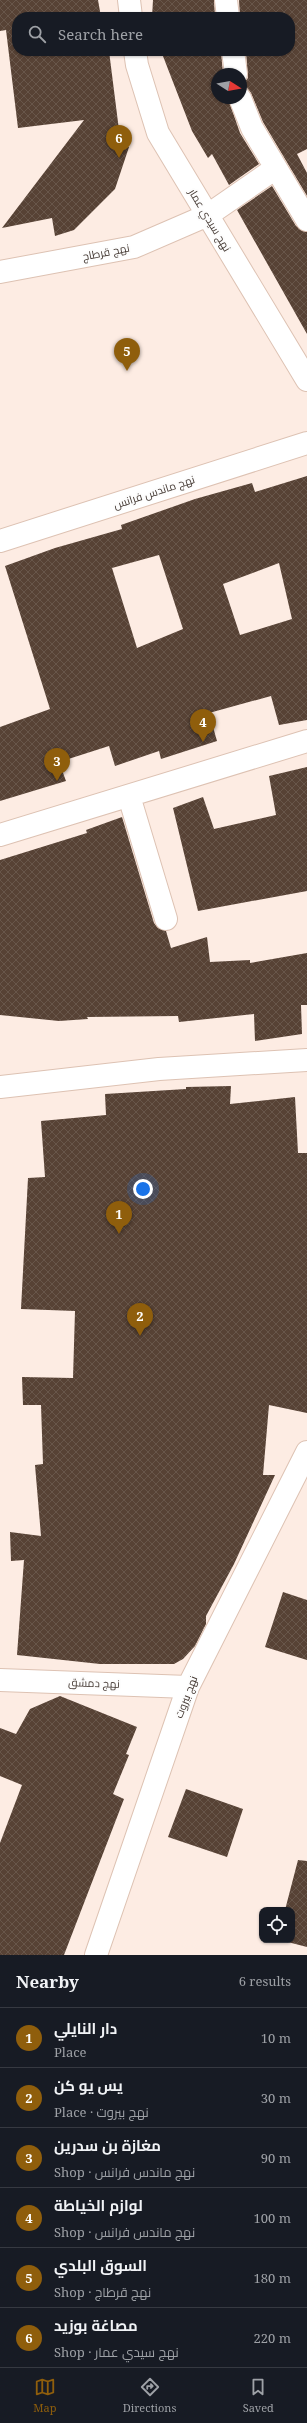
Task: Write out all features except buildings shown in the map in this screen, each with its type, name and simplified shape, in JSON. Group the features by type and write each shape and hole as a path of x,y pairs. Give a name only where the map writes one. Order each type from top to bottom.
{"street":[{"path":"129,0 130,12"},
{"path":"226,0 227,12"},
{"name":"نهج سيدي عمار","path":"136,56 137,65 158,133 307,380"},
{"path":"234,56 235,68"},
{"path":"242,104 252,128 307,220"},
{"name":"نهج قرطاج","path":"0,272 134,246 208,215 276,168"},
{"name":"نهج ماندس فرانس","path":"0,541 307,442"},
{"path":"0,835 307,741"},
{"path":"129,796 166,919"},
{"path":"0,1088 159,1069 307,1060"},
{"name":"نهج بيروت","path":"96,1955 188,1687 307,1452"},
{"name":"نهج دمشق","path":"0,1680 188,1687"}],"place":[{"name":"مصاغة بوزيد","path":"119,158"},
{"name":"السوق البلدي","path":"127,371"},
{"name":"لوازم الخياطة","path":"203,742"},
{"name":"مغازة بن سدرين","path":"57,781"},
{"name":"دار النايلي","path":"119,1234"},
{"name":"يس يو كن","path":"140,1336"}]}
